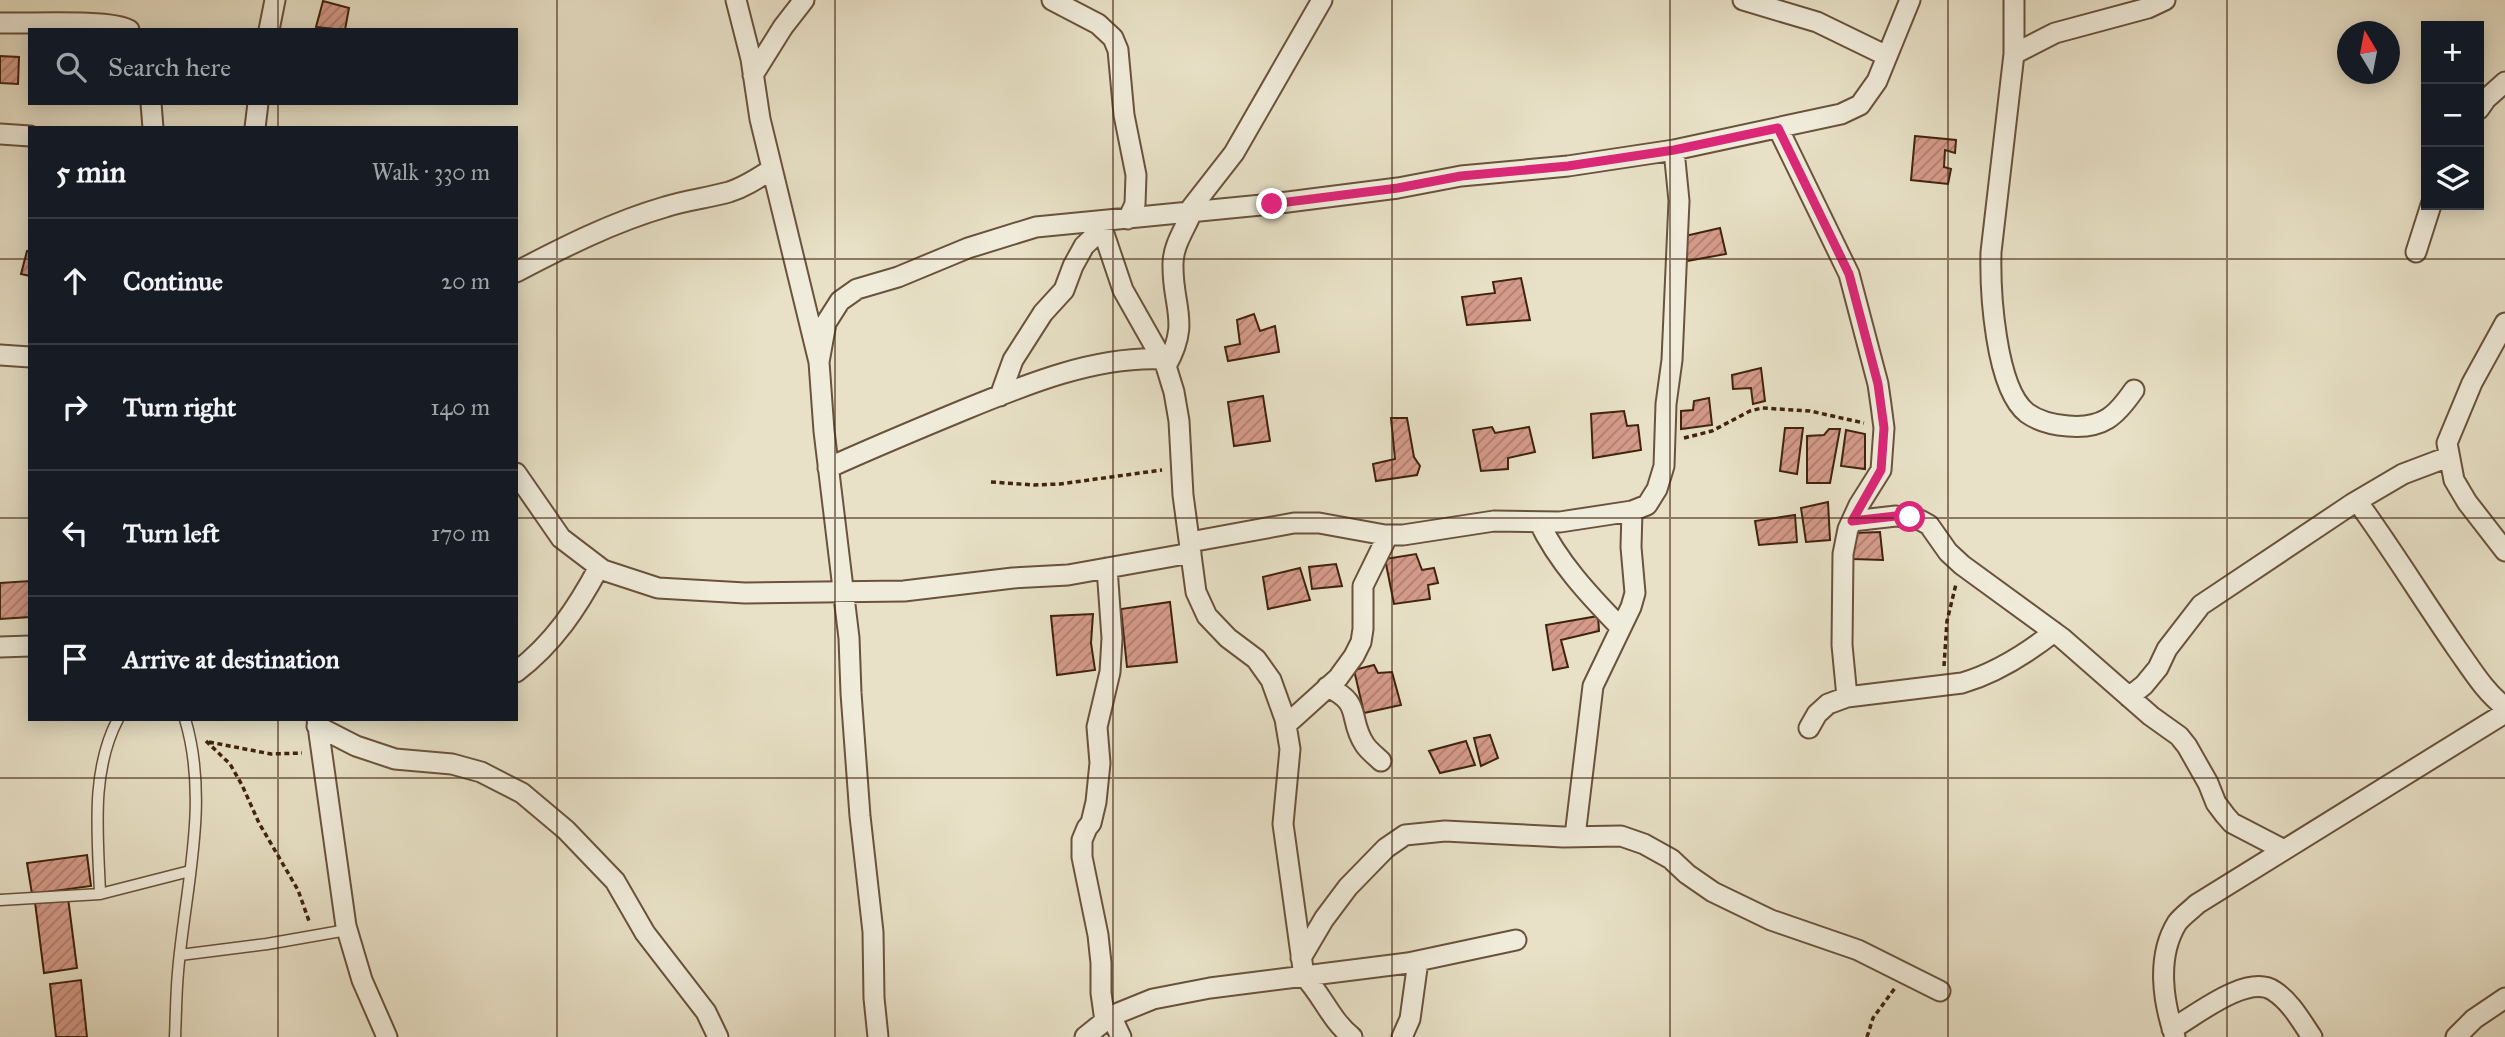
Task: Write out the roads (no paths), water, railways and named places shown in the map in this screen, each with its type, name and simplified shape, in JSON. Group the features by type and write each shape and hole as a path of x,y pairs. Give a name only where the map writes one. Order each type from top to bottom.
{"street":[{"path":"269,28 275,0"},
{"path":"736,0 742,16 760,119 819,362 828,468 849,638 860,816 873,932 874,998 878,1037"},
{"path":"753,75 783,27 804,0"},
{"path":"1052,0 1098,24 1113,38 1118,50 1124,115 1136,175 1135,204 1128,219"},
{"path":"1164,363 1174,352 1180,330 1174,252 1190,212 1234,153 1322,0"},
{"path":"1743,0 1817,22 1887,56"},
{"path":"2014,0 2014,54 1991,252 1990,284 2004,369 2014,397 2028,413 2055,425 2080,427 2105,422 2118,413 2134,390"},
{"path":"2014,54 2055,33 2148,8 2165,0"},
{"path":"819,362 826,323 840,301 857,289 1037,227 1102,225 1128,219 1385,189 1461,176 1568,166 1674,150 1841,114 1860,104 1877,82 1912,1"},
{"path":"0,23 96,23 122,25 126,28"},
{"path":"2484,102 2505,82"},
{"path":"151,105 153,126"},
{"path":"256,126 258,105"},
{"path":"1778,128 1849,274 1878,384 1884,428 1881,470 1852,521 1843,554 1842,645 1847,697"},
{"path":"0,134 28,136"},
{"path":"518,476 561,538 599,567 658,588 745,593 904,591 1013,578 1068,575 1294,523 1319,523 1388,535 1403,535 1494,522 1560,522 1632,511 1647,505 1657,489 1664,467 1679,201 1674,150"},
{"path":"518,271 627,220 727,192 751,183 772,169"},
{"path":"2416,252 2429,210"},
{"path":"1102,225 1123,290 1164,363 1174,392 1196,592 1207,616 1228,638 1256,659 1271,681 1286,725 1290,749 1283,824 1303,967 1339,1027 1352,1037"},
{"path":"1000,396 1013,360 1043,313 1064,289 1084,246 1102,225"},
{"path":"2505,323 2472,383 2447,443 2454,480 2467,502 2505,551"},
{"path":"0,355 28,357"},
{"path":"828,468 1031,383 1137,358 1164,363"},
{"path":"2129,697 2144,685 2158,668 2167,649 2201,605 2357,501 2403,474 2448,457"},
{"path":"2312,1037 2294,1010 2276,992 2266,986 2257,985 2239,989 2173,1033 2165,1009 2163,977 2169,944 2178,923 2197,904 2505,710 2481,682 2357,501"},
{"path":"1575,836 1593,686 1635,593 1630,547 1632,511"},
{"path":"1852,521 1896,516 1920,520 1930,525 1948,552 1962,565 2054,632 2151,716 2170,729 2187,746 2216,803 2232,823 2284,850"},
{"path":"1539,522 1548,542 1577,580 1620,627"},
{"path":"1286,725 1338,678 1354,656 1361,642 1363,629 1363,586 1388,535"},
{"path":"518,670 559,632 580,603 599,567"},
{"path":"1107,568 1112,638 1110,672 1097,727 1100,763 1096,802 1091,823 1082,840 1082,849 1087,890 1098,935 1101,993 1108,1019 1121,1037"},
{"path":"1810,728 1817,714 1828,704 1847,697 1944,685 1977,678 2001,667 2054,632"},
{"path":"0,647 28,646"},
{"path":"1327,687 1339,692 1351,704 1359,733 1366,746 1381,761"},
{"path":"317,723 347,930 362,980 387,1037"},
{"path":"317,723 356,746 382,755 471,769 522,793 566,830 615,881 645,933 706,1012 718,1037"},
{"path":"1303,967 1324,919 1348,887 1386,848 1405,835 1445,831 1621,836 1644,844 1671,859 1713,892 1771,920 1858,950 1940,991"},
{"path":"1085,1037 1108,1019 1153,999 1303,967 1418,961 1516,940"},
{"path":"1406,1034 1418,961"},
{"path":"2456,1037 2474,1019 2505,998"}],"lane":[{"path":"100,894 98,800 107,740 117,721"},
{"path":"175,1037 180,956 196,821 194,765 186,721"},
{"path":"0,901 100,894 190,871"},
{"path":"180,956 347,930"}]}
